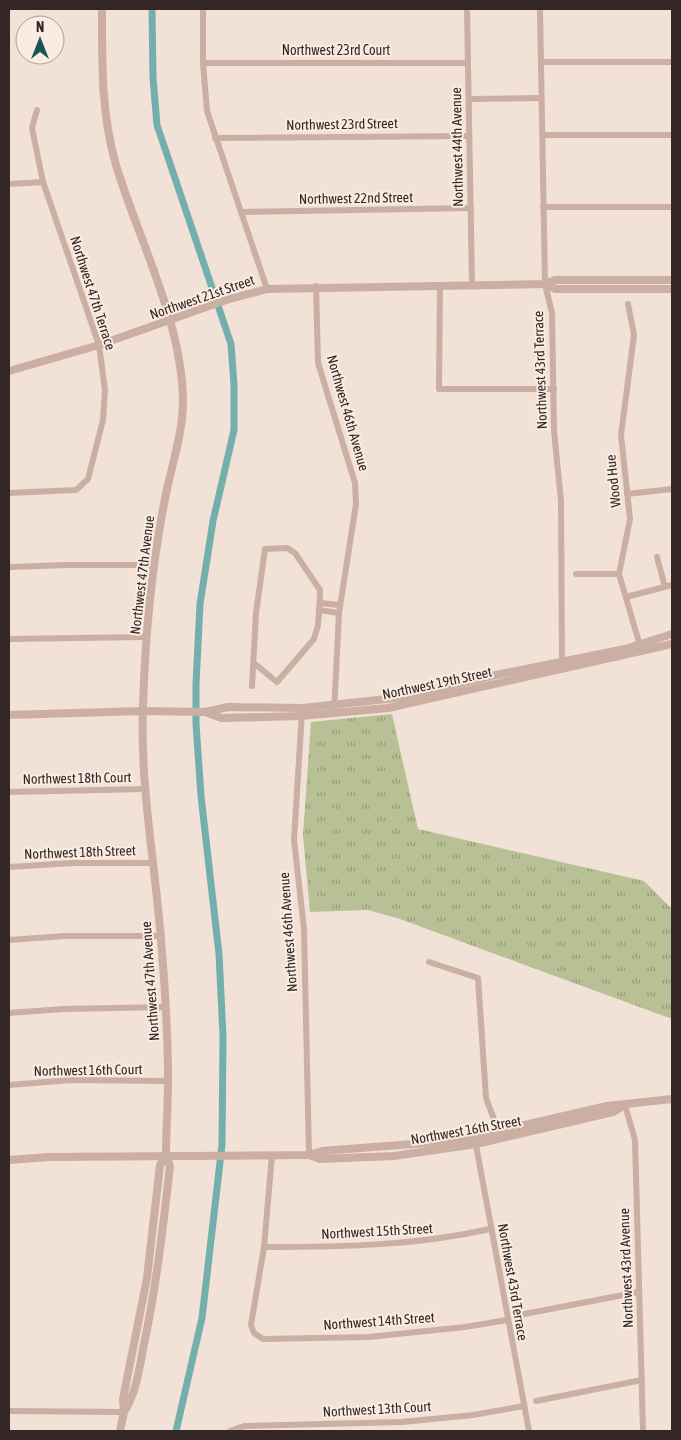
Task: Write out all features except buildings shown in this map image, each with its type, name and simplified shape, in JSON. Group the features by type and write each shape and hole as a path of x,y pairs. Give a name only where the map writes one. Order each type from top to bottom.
{"street":[{"name":"Northwest 47th Avenue","path":"102,9 103,89 108,133 127,199 171,321 179,361 183,401 180,431 164,504 154,565 146,637 142,711 145,789 161,936 166,1007 168,1081 166,1156 170,1166 156,1279 131,1401 124,1412"},
{"path":"204,9 203,63 207,111 267,289"},
{"name":"Northwest 44th Avenue","path":"467,9 472,284"},
{"name":"Northwest 43rd Terrace","path":"540,9 545,284 552,313 554,432 561,501 562,666"},
{"path":"542,62 672,62"},
{"name":"Northwest 23rd Court","path":"203,63 468,63"},
{"path":"469,99 541,98"},
{"name":"Northwest 47th Terrace","path":"9,493 76,490 83,486 88,479 103,420 105,390 99,345 43,182 32,128 37,110"},
{"path":"543,135 672,135"},
{"name":"Northwest 23rd Street","path":"215,138 469,136"},
{"path":"9,184 43,182"},
{"path":"543,207 672,207"},
{"name":"Northwest 22nd Street","path":"241,212 471,208"},
{"name":"Northwest 21st Street","path":"9,371 99,345 226,300 267,289 316,286 545,284 555,280 672,280"},
{"name":"Northwest 21st Street","path":"545,284 555,289 672,289"},
{"path":"440,285 439,389 554,389"},
{"name":"Northwest 46th Avenue","path":"316,286 318,363 355,483 356,504 339,613 334,709"},
{"name":"Wood Hue","path":"628,304 634,335 621,425 630,520 619,574 641,649"},
{"path":"627,494 672,489"},
{"path":"252,686 256,613 265,550 287,548 295,553 320,590 320,606 314,639 277,682 254,663"},
{"path":"657,557 665,587"},
{"path":"9,567 66,564 154,565"},
{"path":"576,574 619,574"},
{"path":"626,597 672,585"},
{"path":"320,606 340,606"},
{"path":"320,606 339,613"},
{"name":"Northwest 19th Street","path":"641,649 672,634"},
{"path":"9,639 146,637"},
{"name":"Northwest 19th Street","path":"9,715 142,711 205,712 228,707 302,712 334,709 407,701 491,676 562,666 672,644"},
{"name":"Northwest 46th Avenue","path":"302,712 294,840 304,929 309,1155"},
{"name":"Northwest 18th Court","path":"9,792 145,789"},
{"name":"Northwest 18th Street","path":"9,867 72,863 152,863"},
{"path":"9,940 64,936 161,936"},
{"path":"429,962 478,978 486,1098 500,1135"},
{"path":"9,1013 63,1009 166,1007"},
{"name":"Northwest 16th Court","path":"9,1085 71,1080 168,1081"},
{"name":"Northwest 16th Street","path":"9,1160 48,1157 309,1155 322,1151 475,1140 608,1106 672,1099"},
{"name":"Northwest 43rd Avenue","path":"625,1105 635,1140 643,1431"},
{"name":"Northwest 43rd Terrace","path":"475,1140 490,1230 529,1431"},
{"path":"264,1247 272,1155"},
{"name":"Northwest 47th Avenue","path":"120,1431 124,1412 123,1399 131,1365 155,1220 160,1165 166,1156"},
{"path":"155,1220 164,1221"},
{"name":"Northwest 15th Street","path":"264,1247 361,1247 442,1240 490,1230"},
{"name":"Northwest 14th Street","path":"264,1247 252,1325 254,1333 263,1339 369,1337 464,1327 507,1320"},
{"path":"519,1315 639,1292"},
{"path":"131,1365 139,1367"},
{"path":"536,1401 642,1380"},
{"name":"Northwest 13th Court","path":"230,1431 244,1426 402,1422 473,1415 524,1406"},
{"path":"9,1410 124,1412"}],"green space":[{"path":"392,714 418,829 644,881 672,909 672,1019 400,919 368,910 310,912 303,835 311,722"}],"waterway":[{"path":"152,9 153,78 157,125 231,344 234,385 234,430 213,521 200,604 196,684 196,724 201,796 219,954 223,1036 222,1145 202,1318 176,1431"}]}
